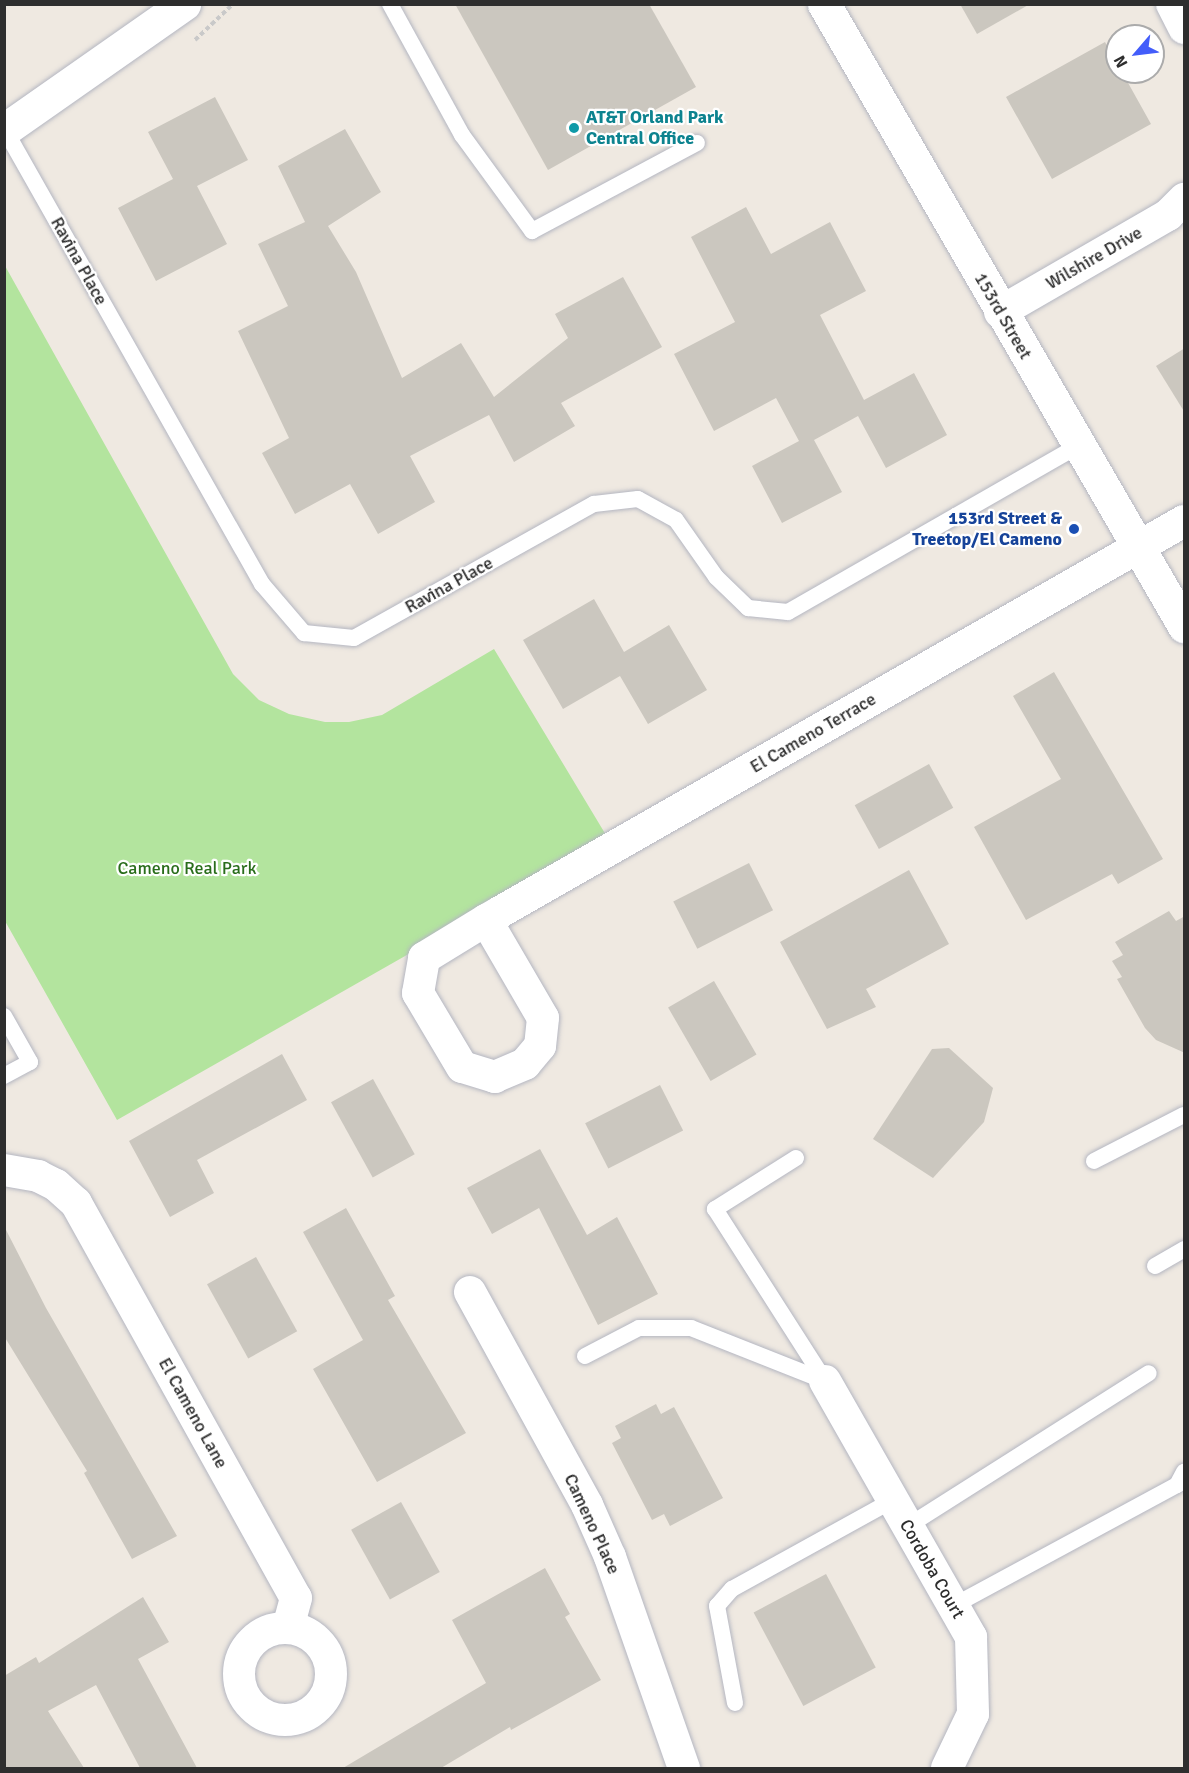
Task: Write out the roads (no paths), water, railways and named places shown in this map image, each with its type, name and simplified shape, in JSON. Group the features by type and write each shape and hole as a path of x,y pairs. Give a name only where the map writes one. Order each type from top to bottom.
{"street":[{"path":"5,130 184,4"},
{"name":"153rd Street","path":"824,4 1000,312 1185,626"},
{"path":"1172,4 1185,28"},
{"name":"Wilshire Drive","path":"1000,312 1168,215 1185,199"},
{"name":"El Cameno Terrace","path":"486,920 543,1018 540,1046 525,1064 495,1077 462,1067 418,993 424,958 486,920 1185,521"},
{"name":"El Cameno Lane","path":"4,1170 38,1176 56,1185 76,1203 296,1598 288,1627"},
{"name":"Cameno Place","path":"470,1292 586,1505 610,1557 684,1768"},
{"name":"Cordoba Court","path":"825,1381 971,1637 973,1714 947,1768"}],"lane":[{"path":"390,4 462,135 532,231 698,143"},
{"name":"Ravina Place","path":"5,130 262,584 304,633 354,638 594,504 638,499 676,520 716,577 748,608 788,612 1080,445"},
{"path":"4,1016 30,1062 4,1076"},
{"path":"1094,1161 1185,1115"},
{"path":"796,1158 715,1209 825,1381"},
{"path":"1155,1266 1185,1249"},
{"path":"585,1356 639,1328 691,1328 825,1381"},
{"path":"735,1703 717,1606 732,1589 900,1513 1149,1373"},
{"path":"953,1606 1177,1485 1185,1472"}],"place":[{"name":"AT&T Orland Park Central Office","path":"574,128"},
{"name":"153rd Street & Treetop/El Cameno","path":"1074,529"}],"park label":[{"name":"Cameno Real Park","path":"187,868"}]}
